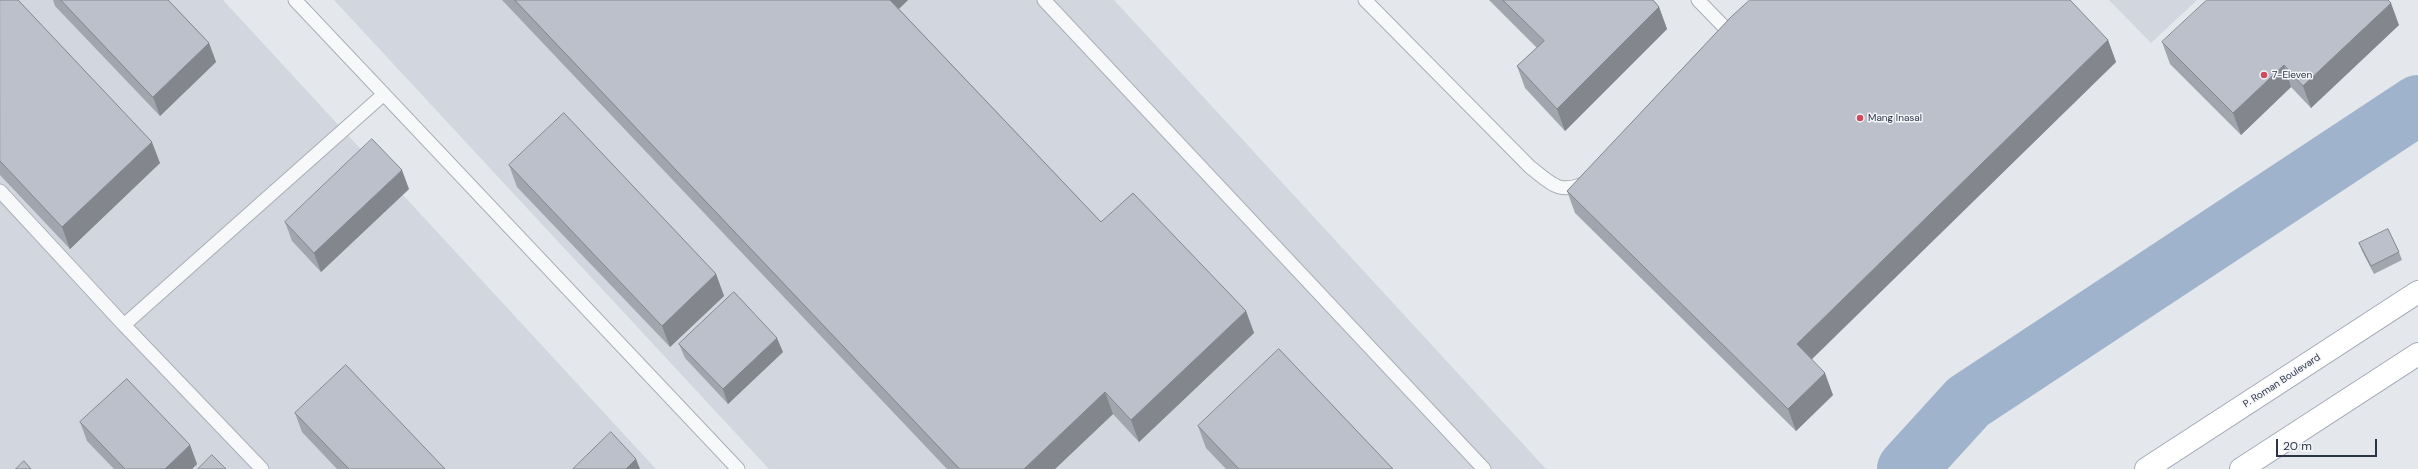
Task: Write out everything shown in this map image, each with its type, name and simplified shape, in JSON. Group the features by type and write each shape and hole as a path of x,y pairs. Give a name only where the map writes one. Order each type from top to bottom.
{"main road":[{"name":"P. Roman Boulevard","path":"2146,469 2418,292"},
{"path":"2241,469 2418,354"}],"lane":[{"path":"295,0 738,469"},
{"path":"1044,0 1484,469"},
{"path":"1365,0 1530,167 1558,188 1571,189 1594,179"},
{"path":"1698,0 1730,33"},
{"path":"1719,45 1740,24"},
{"path":"124,325 384,94"},
{"path":"0,191 124,325 262,469"}],"shaded area":[{"path":"0,0 223,0 656,469 0,469"},
{"path":"334,0 1114,0 1546,469 769,469"},
{"path":"2109,0 2197,0 2151,43"}],"building":[{"path":"0,0 18,0 152,142 62,227 0,161"},
{"path":"61,0 168,0 209,43 153,97"},
{"path":"515,0 890,0 1101,222 1133,193 1246,311 1131,420 1105,392 1024,469 960,469"},
{"path":"1503,0 1653,0 1659,7 1557,109 1517,66 1544,41"},
{"path":"1750,0 2070,0 2108,40 1797,344 1825,373 1788,409 1567,191 1731,17"},
{"name":"7-Eleven","path":"2207,0 2388,0 2391,3 2303,86 2284,65 2233,113 2162,42"},
{"path":"564,113 716,274 662,326 509,165"},
{"path":"372,139 402,170 314,253 285,222"},
{"path":"2388,229 2399,252 2371,266 2359,243"},
{"path":"734,292 777,338 723,389 679,344"},
{"path":"1279,349 1393,469 1239,469 1198,426"},
{"path":"346,365 445,469 349,469 295,413"},
{"path":"127,379 190,445 165,469 125,469 80,422"},
{"path":"611,432 636,459 626,469 573,469"},
{"path":"212,455 226,469 198,469"},
{"path":"24,461 31,469 16,469"}],"waterway":[{"path":"1907,469 1968,402 2418,105"}],"place":[{"name":"7-Eleven","path":"2264,75"},
{"name":"Mang Inasal","path":"1860,118"}]}
